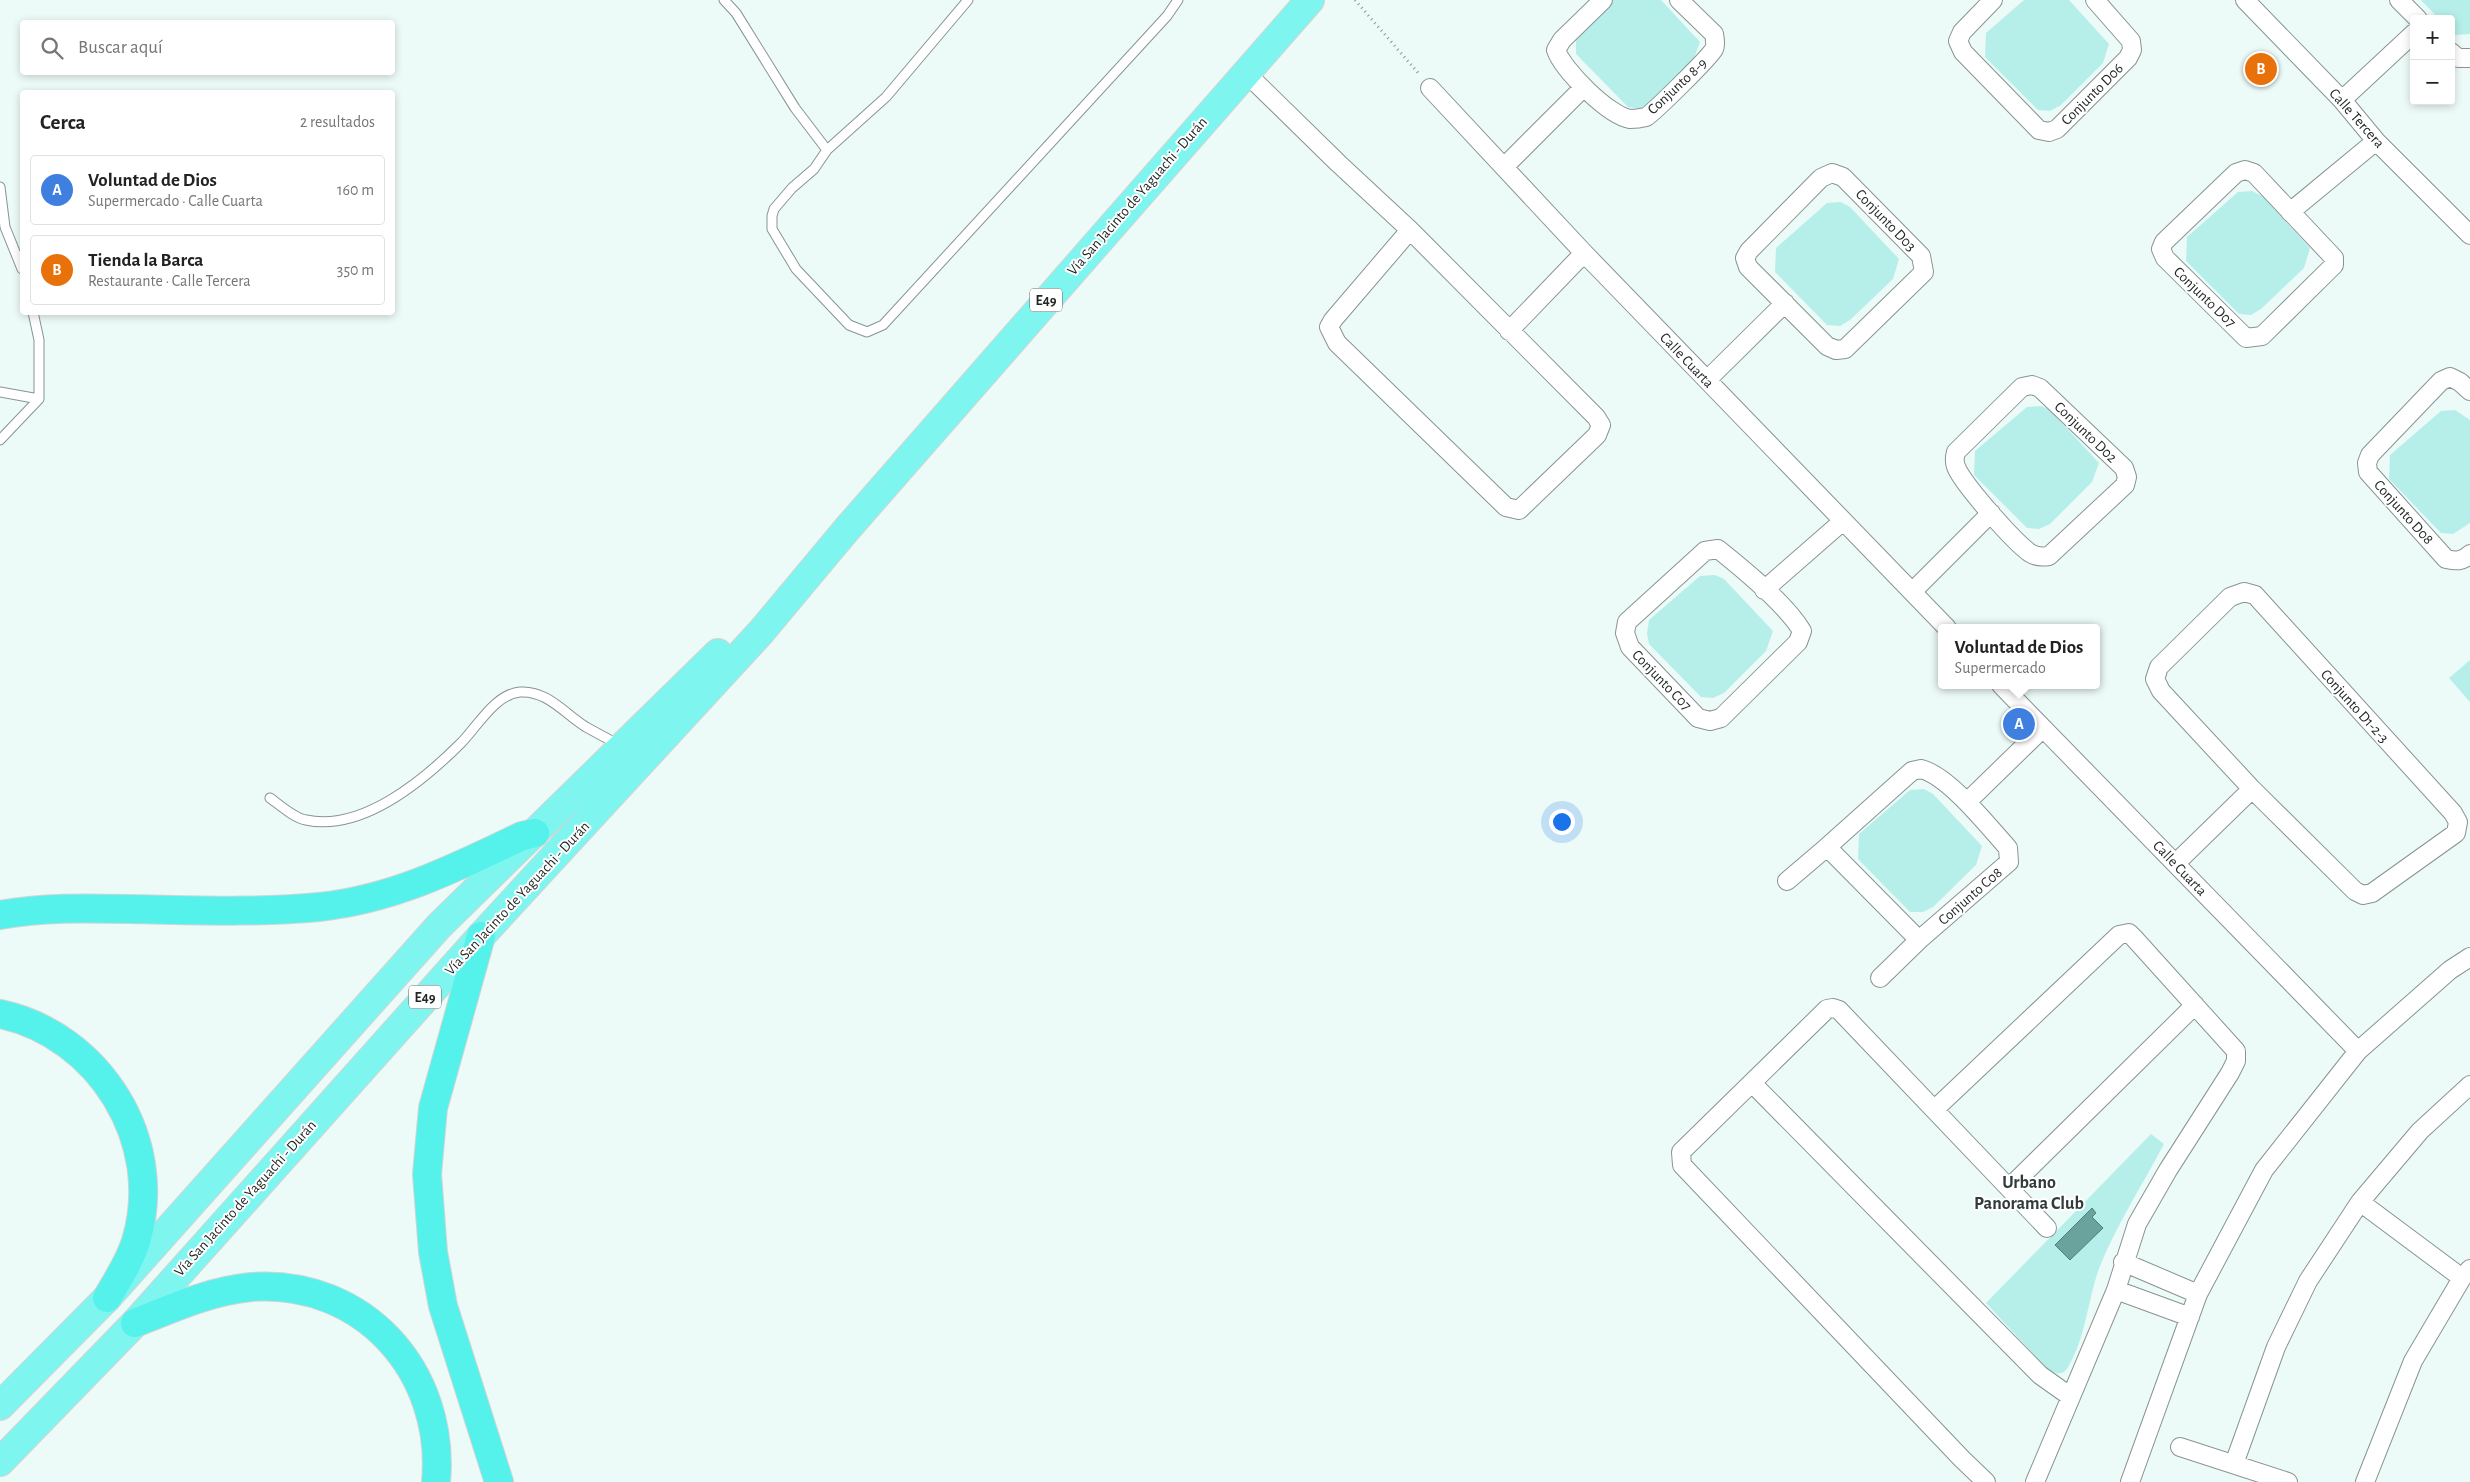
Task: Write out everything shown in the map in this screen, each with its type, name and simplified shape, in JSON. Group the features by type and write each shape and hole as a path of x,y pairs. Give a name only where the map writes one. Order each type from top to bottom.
{"highway":[{"path":"0,915 34,909 234,911 319,907 373,898 420,884 522,836 535,833"},
{"path":"481,936 433,1108 428,1145 427,1184 433,1252 443,1306 500,1482"},
{"path":"0,1014 18,1018 43,1028 70,1044 108,1083 130,1126 140,1166 142,1191 137,1239 130,1259 107,1298"},
{"path":"135,1323 197,1298 250,1287 294,1289 322,1297 345,1307 365,1318 392,1342 413,1370 428,1403 434,1423 437,1444 436,1482"}],"main road":[{"name":"Vía San Jacinto de Yaguachi - Durán","path":"0,1462 135,1323 481,936 761,632 847,529 1310,0"},
{"name":"Vía San Jacinto de Yaguachi - Durán","path":"0,1406 107,1298 438,926 847,529"}],"street":[{"name":"Conjunto 8-9","path":"1602,0 1562,40 1556,50 1559,59 1584,87 1617,115 1631,119 1646,117 1707,60 1715,47 1714,34 1680,0"},
{"name":"Conjunto D06","path":"1993,0 1962,32 1958,41 1963,52 2039,130 2049,132 2057,129 2128,58 2132,50 2130,41 2095,0"},
{"name":"Calle Tercera","path":"2245,0 2342,100 2376,141 2470,235"},
{"path":"2399,0 2414,15"},
{"path":"2342,100 2410,37"},
{"path":"2455,55 2458,58 2470,58"},
{"path":"1245,72 1410,230 1596,417 1601,425 1597,435 1524,507 1515,511 1506,507 1337,344 1331,334 1329,327 1333,320 1410,230"},
{"path":"1505,166 1584,87"},
{"name":"Calle Cuarta","path":"1430,88 1505,166 1584,253 1943,624"},
{"path":"2290,212 2376,141"},
{"name":"Conjunto D07","path":"2245,170 2254,173 2290,212 2330,253 2334,258 2334,265 2262,336 2246,338 2165,258 2161,249 2164,242 2236,173 2245,170"},
{"name":"Conjunto D03","path":"1832,173 1843,177 1921,256 1924,264 1924,272 1845,349 1836,350 1827,346 1785,303 1748,267 1746,258 1749,251 1821,178 1832,173"},
{"path":"1509,331 1584,253"},
{"path":"1707,380 1785,303"},
{"name":"Conjunto D08","path":"2470,391 2460,382 2450,377 2441,381 2370,455 2367,463 2368,472 2446,558 2457,562 2466,559 2470,554"},
{"name":"Conjunto D02","path":"2032,385 2040,388 2124,468 2127,477 2125,485 2049,556 2040,557 2031,553 1991,513 1957,470 1954,461 1956,452 2022,387 2032,385"},
{"path":"1913,592 1991,513"},
{"path":"1764,590 1843,520"},
{"name":"Conjunto C07","path":"1718,550 1764,590 1796,622 1802,631 1798,642 1721,718 1710,721 1698,718 1630,648 1625,634 1627,622 1705,551 1718,550"},
{"name":"Conjunto D1-2-3","path":"2244,592 2255,595 2453,813 2458,822 2456,834 2372,893 2363,895 2355,891 2252,789 2161,691 2155,678 2159,668 2230,597 2244,592"},
{"name":"Calle Cuarta","path":"2005,689 2358,1051"},
{"path":"1967,802 2042,729"},
{"name":"Conjunto C08","path":"1787,881 1912,771 1921,769 1930,771 1967,802 2008,848 2009,862 1919,940 1880,978"},
{"path":"2176,863 2252,789"},
{"path":"1827,847 1919,940"},
{"path":"1936,1109 2119,935 2129,934 2236,1051 2236,1061 2137,1224 2116,1290 2035,1482"},
{"path":"2130,1482 2198,1294 2264,1170 2358,1051 2450,970 2470,957"},
{"path":"2009,1188 2195,1006"},
{"path":"1986,1482 1682,1165 1681,1152 1827,1009 1833,1008 1839,1010 1936,1109 2047,1228"},
{"path":"1752,1083 2040,1375 2071,1397"},
{"path":"2234,1464 2280,1339 2308,1281 2360,1202 2420,1132 2470,1085"},
{"path":"2360,1202 2466,1273 2413,1361 2366,1482"},
{"path":"2124,1262 2198,1294"},
{"path":"2116,1290 2190,1317"},
{"path":"2180,1447 2288,1482"}],"lane":[{"path":"724,0 736,13 795,108 827,150"},
{"path":"968,0 886,97 827,150 814,169 792,188 774,208 772,229 796,268 849,325 867,332 883,325 1160,24 1178,0"},
{"path":"0,186 4,227 20,264"},
{"path":"0,440 39,399 39,340 34,315"},
{"path":"0,392 39,399"},
{"path":"270,798 304,820 340,820 375,809 407,791 461,743 503,699 519,692 538,693 585,726 622,747"}],"path":[{"path":"1355,0 1430,88"}],"shaded area":[{"path":"1611,0 1661,0 1700,42 1693,61 1651,103 1640,109 1628,107 1576,54 1576,30"},
{"path":"2024,0 2069,0 2109,44 2103,63 2061,105 2050,111 2038,110 1985,57 1986,33"},
{"path":"2421,0 2470,0 2470,34 2455,35 2455,15 2435,15"},
{"path":"2252,191 2262,196 2310,248 2304,268 2261,309 2251,315 2239,314 2186,261 2187,237 2238,192"},
{"path":"1841,202 1850,207 1899,259 1893,279 1850,320 1840,326 1827,325 1775,272 1776,248 1827,203"},
{"path":"2041,406 2050,410 2099,463 2092,482 2050,524 2039,529 2027,528 1974,475 1975,451 2027,407"},
{"path":"2455,410 2470,420 2470,523 2453,534 2441,533 2389,479 2390,455 2441,411"},
{"path":"1715,575 1724,579 1773,631 1766,651 1724,693 1713,698 1701,697 1649,644 1647,634 1649,620 1700,576"},
{"path":"2470,660 2470,702 2449,678"},
{"path":"1924,789 1933,794 1982,846 1976,865 1933,907 1923,912 1910,912 1858,859 1859,834 1910,790"},
{"path":"2151,1134 2164,1144 2122,1219 2100,1266 2074,1356 2064,1372 2057,1373 2048,1370 1986,1303"},
{"path":"2092,1208 2096,1213 2092,1217 2103,1228 2070,1260 2055,1245"}],"building":[{"path":"2257,55 2274,72 2260,85 2243,68"}],"place":[{"name":"Tienda la Barca","path":"2261,69"},
{"name":"Voluntad de Dios","path":"2019,724"}],"district":[{"name":"Urbano Panorama Club","path":"2029,1192"}]}
